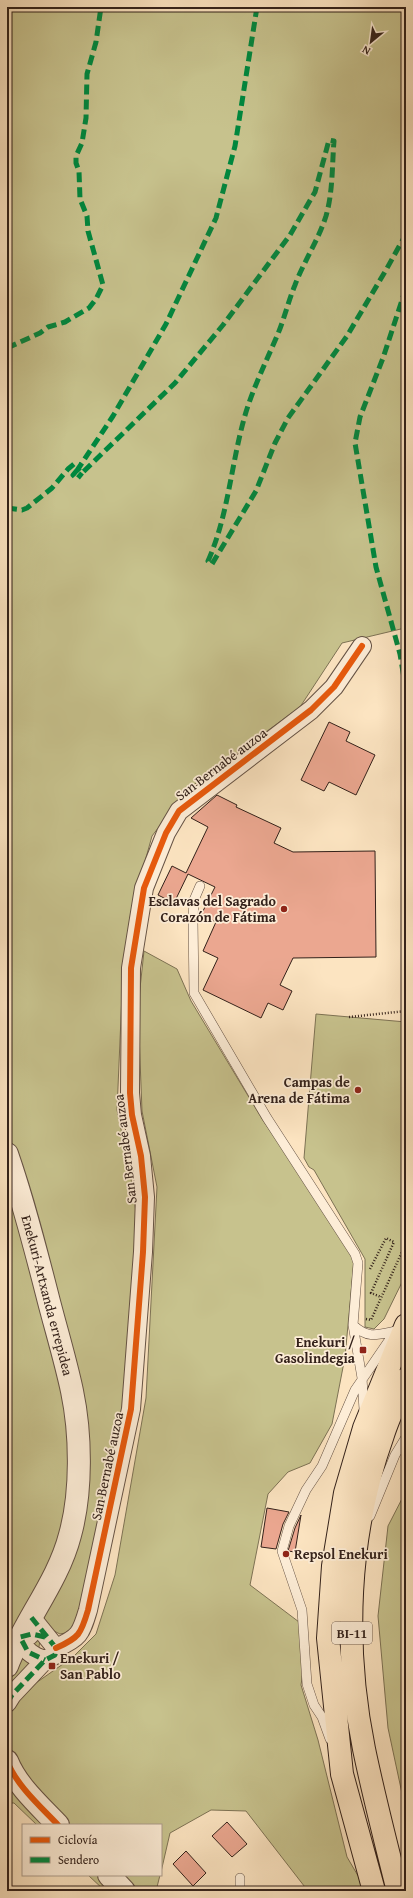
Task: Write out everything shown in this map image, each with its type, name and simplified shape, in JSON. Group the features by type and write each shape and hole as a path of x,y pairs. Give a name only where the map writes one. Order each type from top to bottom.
{"main road":[{"name":"BI-11","path":"374,1891 342,1774 328,1638 333,1566 345,1493 364,1428 403,1326"},
{"name":"BI-11","path":"398,1891 364,1749 353,1662 351,1597 355,1554 374,1464 383,1435 406,1379"}],"street":[{"name":"San Bernabé auzoa","path":"49,1648 72,1641 83,1627 98,1565 131,1410 145,1197 141,1156 132,1115 130,1093 131,968 144,888 166,833 179,811 311,710 334,687 362,646"},
{"name":"Enekuri-Artxanda errepidea","path":"7,1154 21,1195 72,1392 79,1450 76,1508 70,1536 56,1572 20,1637 7,1666"},
{"path":"31,1617 49,1648"},
{"path":"32,1634 49,1648 28,1652 20,1637 32,1634"},
{"path":"7,1703 49,1648"},
{"path":"7,1761 10,1769 33,1798 57,1824"},
{"path":"110,1876 124,1891"}],"lane":[{"path":"200,886 194,900 194,993 267,1118 355,1254 358,1263 353,1326 362,1378 364,1428"},
{"path":"353,1326 368,1335 378,1335 403,1326"},
{"path":"342,1774 322,1717 314,1705 307,1684 302,1610 282,1552 289,1526 306,1490 322,1466 355,1390 362,1378 403,1326"},
{"path":"355,1554 387,1474 406,1437"},
{"path":"240,1878 240,1891"}],"path":[{"path":"349,1017 406,1011"},
{"path":"369,1271 386,1238 394,1242 371,1293 381,1297"},
{"path":"356,1297 366,1319 371,1320 406,1243"}],"shaded area":[{"path":"7,7 406,7 406,626 405,628 342,643 300,707 188,789 152,836 131,912 123,971 117,1110 130,1172 137,1219 123,1415 83,1597 73,1627 65,1633 60,1634 50,1629 43,1621 33,1685 73,1657 96,1634 115,1575 146,1398 157,1187 142,1111 138,1007 144,951 177,969 191,1001 262,1119 343,1236 354,1261 345,1357 332,1424 310,1463 288,1472 268,1494 250,1585 303,1625 305,1658 301,1685 318,1740 347,1857 367,1891 308,1891 246,1811 211,1810 170,1833 162,1868 162,1824 36,1824 14,1803 7,1803"},
{"name":"Campas de Arena de Fátima","path":"316,1014 406,1022 406,1274 384,1319 374,1329 365,1327 365,1259 314,1170 309,1167 304,1158"},
{"path":"406,1491 406,1812 388,1728 378,1616 388,1526"},
{"path":"89,1876 160,1876 156,1891 104,1890"}],"building":[{"path":"329,722 350,732 346,741 375,755 356,795 329,782 324,791 301,780"},
{"path":"217,795 237,805 236,807 281,828 274,843 293,852 375,851 376,957 293,958 280,985 292,991 283,1010 268,1003 261,1018 203,990 218,958 203,951 216,922 201,915 215,887 188,874 174,903 158,895 172,866 186,873 208,827 191,818"},
{"path":"267,1508 289,1512 283,1524 276,1549 261,1547"},
{"path":"301,1515 295,1552 288,1551 295,1528"},
{"path":"227,1822 247,1844 232,1857 212,1836"},
{"path":"186,1851 206,1873 193,1886 173,1864"}],"marked path":[{"path":"7,348 40,333 48,327 65,322 89,308 96,299 103,285 88,231 87,216 80,199 79,171 76,163 76,156 82,143 86,118 87,74 96,42 101,7"},
{"path":"257,7 235,146 216,218 166,324 113,416 78,469 82,473 175,383 223,325 290,235 315,192 329,140 334,141 331,188 326,216 299,276 279,330 249,402 241,431 221,525 208,561 212,564 256,491 275,443 288,418 347,336 406,234"},
{"path":"406,288 383,358 360,417 355,443 376,567 400,654 406,690"},
{"path":"7,508 22,510 27,508 52,488 74,464 81,465"},
{"path":"78,469 73,475 77,479 82,473"},
{"path":"7,1703 12,1695 45,1660 55,1655 56,1648 31,1617"},
{"path":"45,1637 32,1634 20,1637 28,1652 45,1660"}],"cycle path":[{"path":"56,1648 74,1638 81,1630 86,1618 131,1409 143,1252 145,1197 141,1156 132,1115 130,1093 131,968 144,888 166,833 179,811 311,710 334,687 362,646"},
{"path":"7,1761 11,1770 23,1787 57,1824"}],"place":[{"name":"Esclavas del Sagrado Corazón de Fátima","path":"284,909"},
{"name":"Campas de Arena de Fátima","path":"358,1090"},
{"name":"Enekuri / Gasolindegia","path":"363,1350"},
{"name":"Repsol Enekuri","path":"286,1554"},
{"name":"Enekuri / San Pablo","path":"52,1666"}]}
